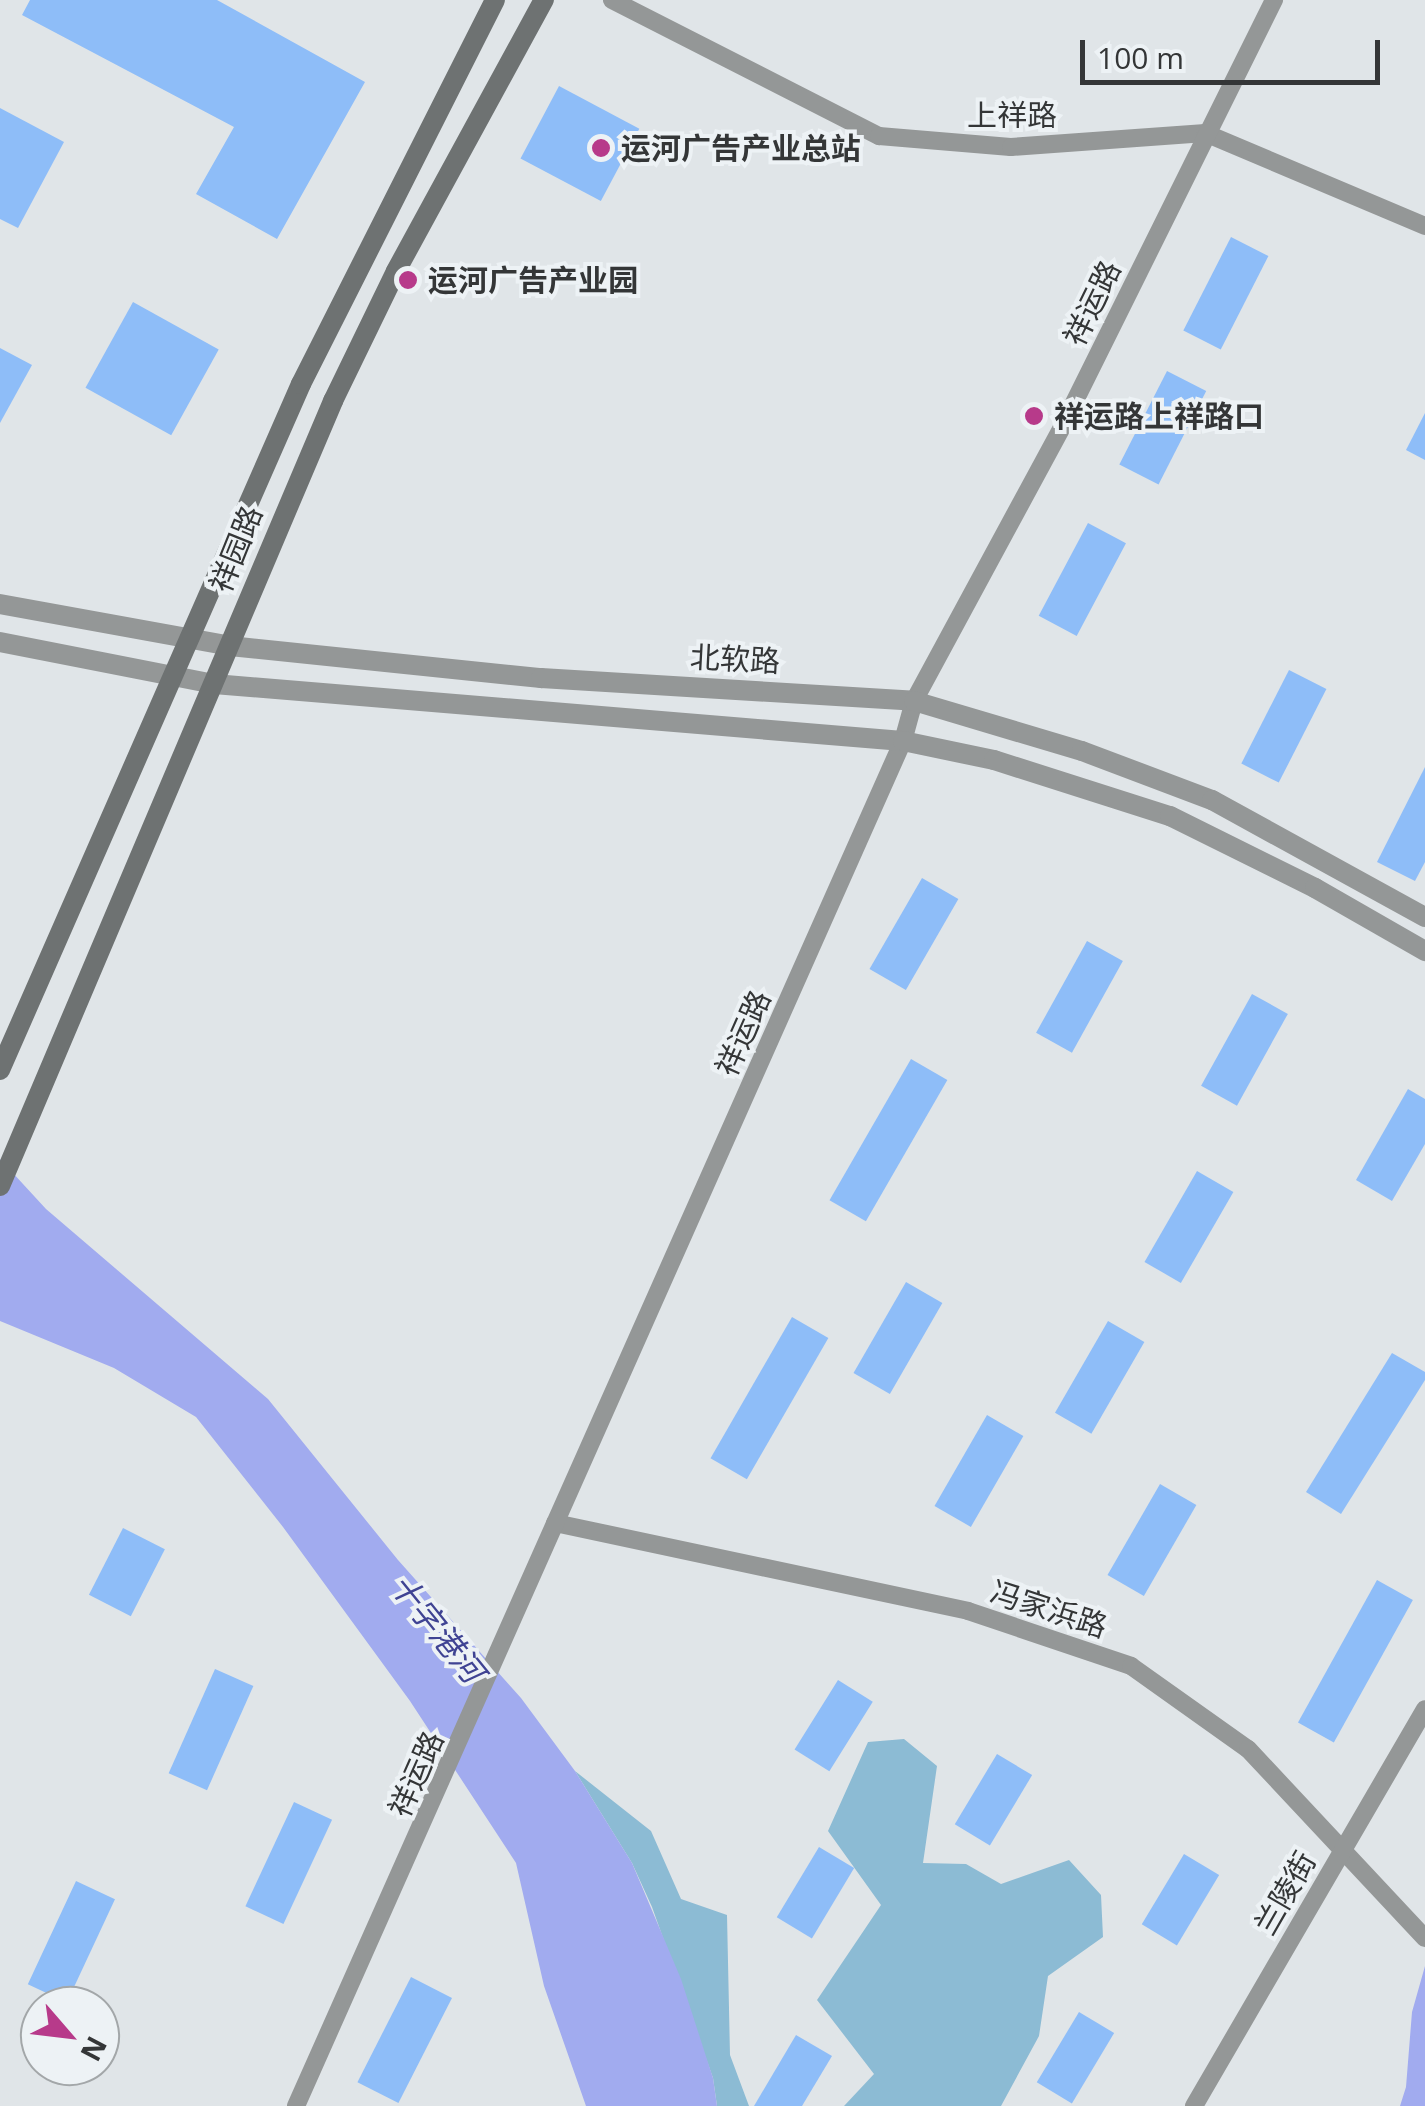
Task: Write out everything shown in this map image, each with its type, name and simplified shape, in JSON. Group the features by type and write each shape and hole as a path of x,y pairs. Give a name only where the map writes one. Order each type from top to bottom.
{"main road":[{"name":"祥园路","path":"0,1070 301,384 495,0"},
{"name":"祥园路","path":"0,1186 230,646 259,568 372,320 544,0"}],"street":[{"name":"上祥路","path":"612,0 880,136 1012,148 1205,133 1425,226"},
{"name":"祥运路","path":"296,2106 903,741 914,700 1062,428 1274,0"},
{"name":"北软路","path":"0,604 230,646 541,678 914,700 1082,751 1212,800 1425,917"},
{"path":"0,642 214,684 903,741 994,760 1170,816 1315,888 1425,952"},
{"name":"冯家浜路","path":"555,1524 968,1611 1132,1666 1248,1749 1425,1938"},
{"name":"兰陵街","path":"1194,2106 1425,1709"}],"shaded area":[{"path":"904,1739 937,1766 923,1863 966,1864 1001,1884 1069,1860 1101,1895 1103,1937 1048,1976 1039,2036 1001,2106 844,2106 874,2074 817,2000 881,1905 828,1831 868,1742"},
{"path":"575,1771 651,1831 681,1899 727,1915 730,2055 749,2106 717,2106 713,2078 652,1907 632,1863"}],"water":[{"name":"十字港河","path":"0,1159 46,1209 268,1399 398,1560 521,1698 575,1771 632,1863 681,1979 713,2078 717,2106 586,2106 544,1986 516,1863 410,1701 283,1527 196,1417 114,1368 0,1321"},
{"path":"1425,1966 1425,2106 1400,2106 1406,2087 1412,2012"}],"building":[{"path":"30,0 217,0 365,82 277,239 196,194 234,127 22,15"},
{"path":"559,86 639,129 601,201 521,158"},
{"path":"0,108 64,142 18,228 0,219"},
{"path":"1231,237 1268,256 1221,350 1183,331"},
{"path":"133,302 219,350 171,435 85,388"},
{"path":"0,348 32,365 0,423"},
{"path":"1167,371 1206,391 1159,485 1119,465"},
{"path":"1425,413 1425,460 1406,450"},
{"path":"1088,523 1126,543 1077,636 1039,616"},
{"path":"1289,670 1326,689 1279,783 1241,764"},
{"path":"1425,767 1425,862 1415,881 1377,862"},
{"path":"922,878 958,899 906,990 870,969"},
{"path":"1087,941 1123,961 1072,1053 1036,1033"},
{"path":"1252,994 1288,1014 1237,1106 1201,1086"},
{"path":"911,1059 947,1080 866,1221 830,1200"},
{"path":"1408,1089 1425,1099 1425,1144 1392,1201 1356,1180"},
{"path":"1197,1171 1233,1192 1181,1283 1144,1262"},
{"path":"906,1282 942,1303 890,1394 854,1373"},
{"path":"792,1317 828,1338 747,1479 710,1458"},
{"path":"1108,1321 1144,1342 1091,1434 1055,1413"},
{"path":"1392,1353 1425,1372 1425,1380 1341,1514 1306,1492"},
{"path":"987,1415 1023,1436 971,1527 934,1506"},
{"path":"1160,1484 1196,1505 1144,1596 1108,1575"},
{"path":"123,1528 165,1549 131,1616 89,1595"},
{"path":"1377,1580 1413,1600 1334,1742 1298,1723"},
{"path":"215,1669 253,1686 207,1790 169,1773"},
{"path":"838,1680 873,1702 829,1771 795,1750"},
{"path":"997,1754 1032,1775 990,1845 955,1824"},
{"path":"294,1802 332,1820 283,1924 245,1906"},
{"path":"819,1847 854,1868 812,1938 777,1917"},
{"path":"1184,1854 1219,1875 1177,1945 1142,1924"},
{"path":"76,1881 115,1899 74,1986 28,1984"},
{"path":"411,1977 452,1998 398,2103 357,2082"},
{"path":"1079,2012 1114,2033 1072,2103 1037,2082"},
{"path":"796,2035 832,2056 802,2106 754,2106"}],"place":[{"name":"运河广告产业总站","path":"601,148"},
{"name":"运河广告产业园","path":"408,280"},
{"name":"祥运路上祥路口","path":"1034,416"}]}
